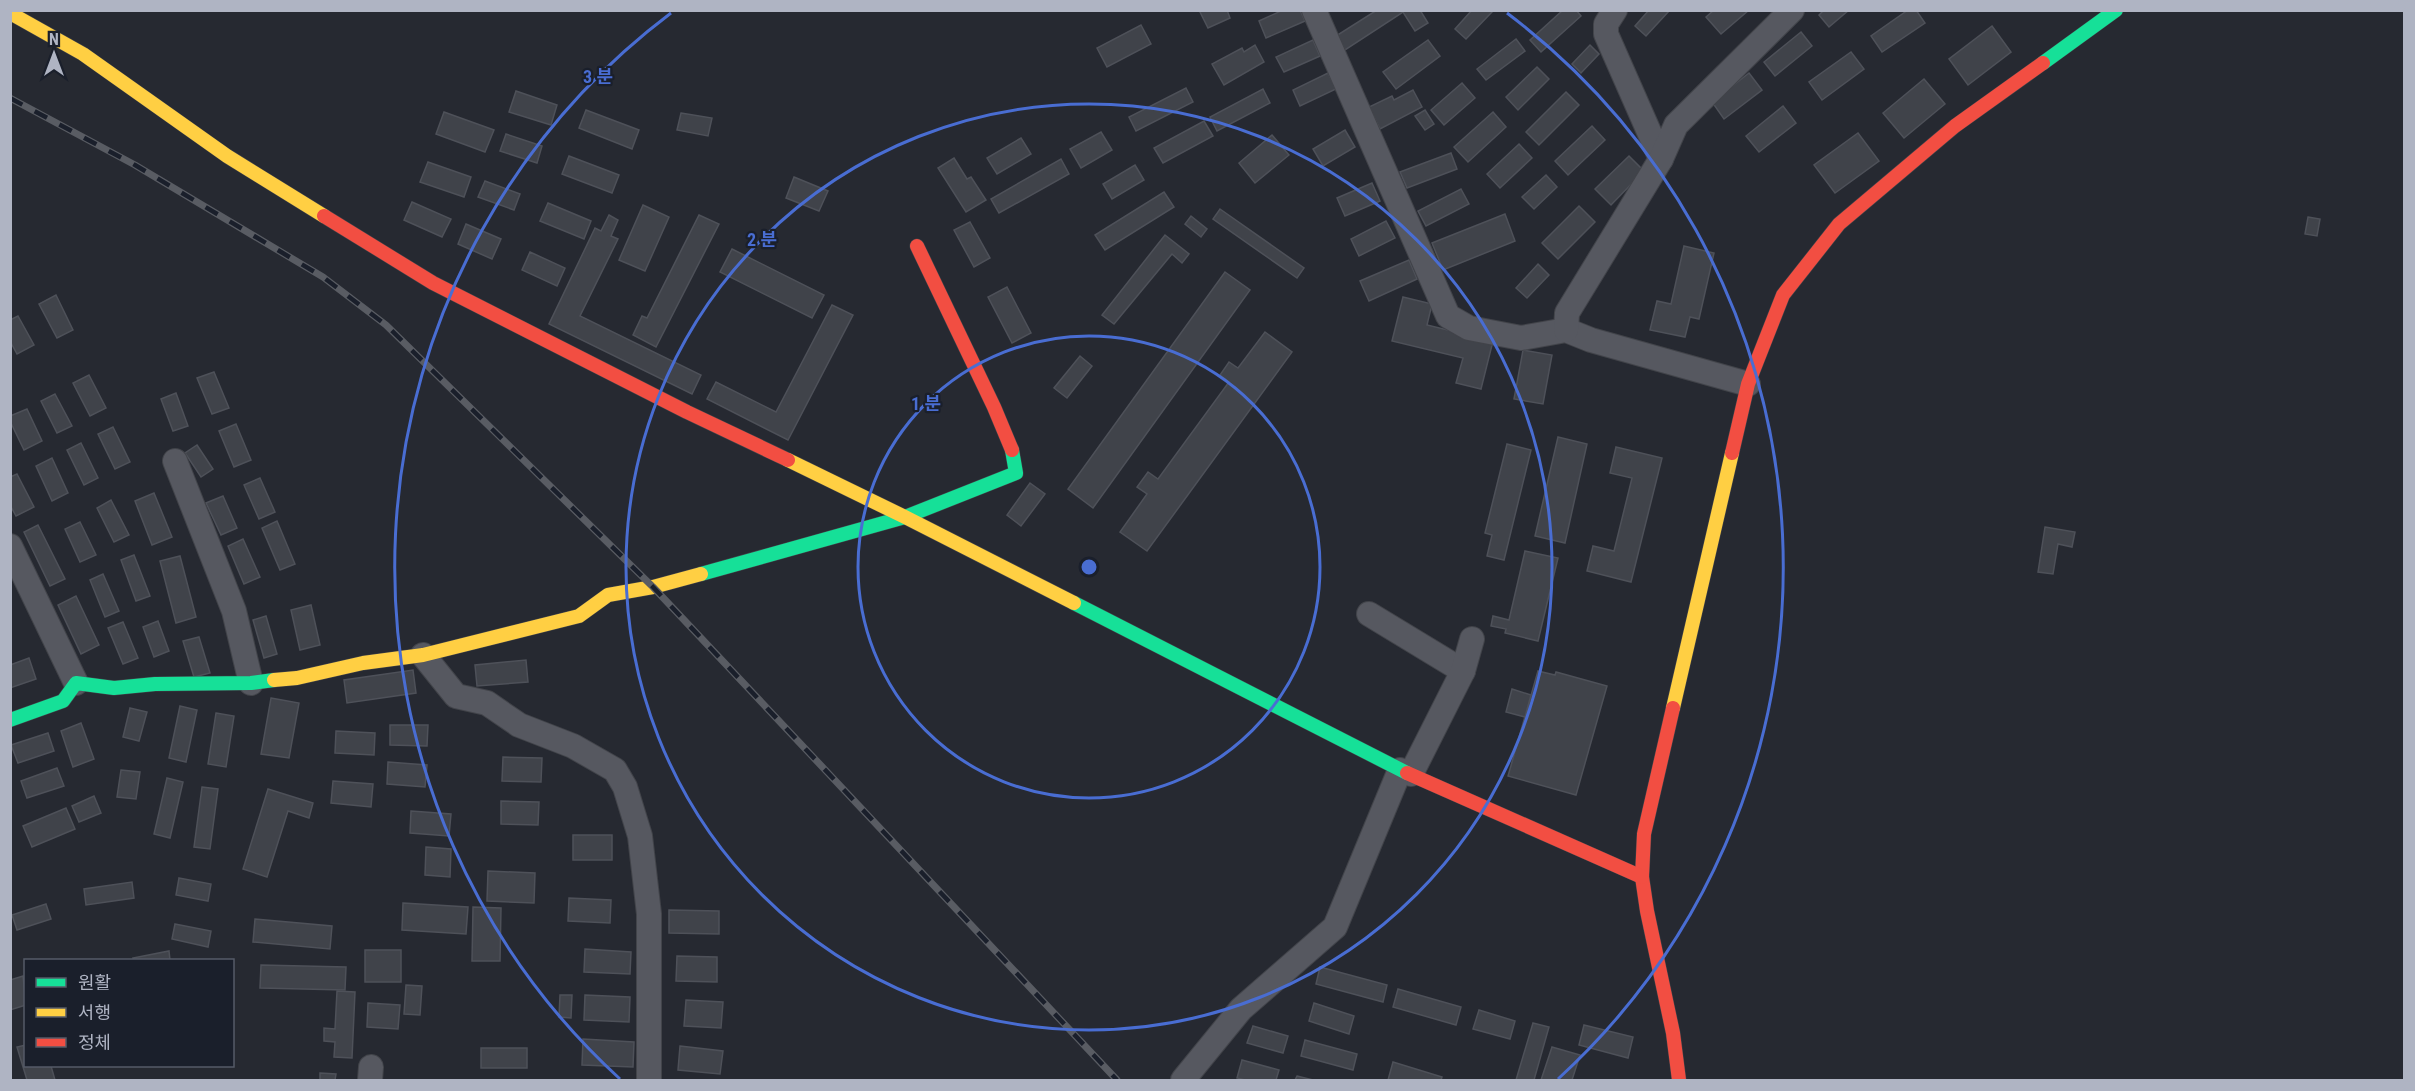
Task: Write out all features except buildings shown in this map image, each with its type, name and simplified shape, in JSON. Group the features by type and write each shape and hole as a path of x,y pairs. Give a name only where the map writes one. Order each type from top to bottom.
{"street":[{"path":"1314,10 1448,316 1469,328 1521,338 1566,330 1591,340 1748,384"},
{"path":"1615,10 1606,24 1606,34 1660,159"},
{"path":"1566,330 1567,313 1660,159 1676,125 1792,10"},
{"path":"1679,1080 1673,1033 1642,878 1644,834 1748,384 1783,295 1839,224 1956,126 2116,10"},
{"path":"10,14 83,54 227,156 433,283 687,412 905,517 1405,772 1642,878"},
{"path":"76,683 114,688 156,684 251,682 297,678 363,663 423,655 579,616 608,595 653,587 905,517 1016,473 1014,452 917,246"},
{"path":"175,461 234,611 251,682"},
{"path":"10,546 76,683"},
{"path":"1369,614 1463,671"},
{"path":"1183,1080 1242,1009 1335,927 1405,772 1463,671 1472,639"},
{"path":"423,655 456,696 487,704 519,725 573,746 615,770 625,787 640,836 649,914 649,1080"},
{"path":"10,720 63,700 76,683"}],"railway":[{"path":"10,98 135,165 323,277 386,325 653,587 1117,1080"}],"traffic: fast":[{"path":"2043,63 2116,10"},
{"path":"701,574 905,517 1016,473 1012,450"},
{"path":"1074,603 1407,773"},
{"path":"10,720 63,701 76,683 114,688 155,684 251,683 274,680"}],"traffic: slow":[{"path":"10,13 83,54 227,156 324,216"},
{"path":"1673,708 1732,453"},
{"path":"788,460 1074,603"},
{"path":"274,680 297,678 363,663 423,655 579,616 608,595 653,587 701,574"}],"traffic: jam":[{"path":"1732,453 1748,384 1783,295 1839,224 1955,126 2043,63"},
{"path":"324,216 433,283 687,412 788,460"},
{"path":"917,246 994,407 1012,450"},
{"path":"1673,708 1644,834 1642,877 1673,1033 1679,1080"},
{"path":"1407,773 1642,877"}]}
